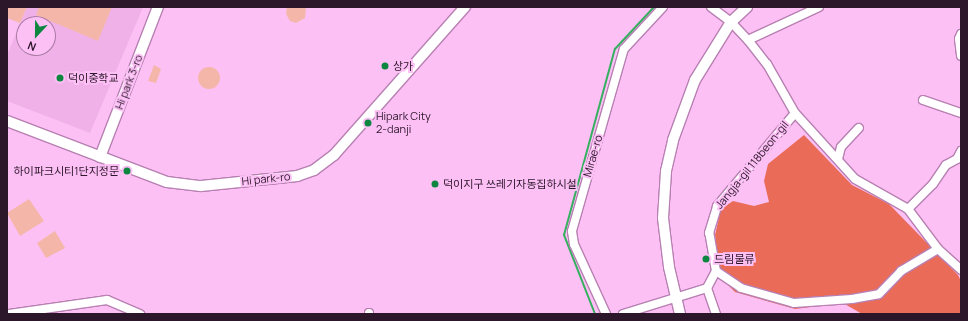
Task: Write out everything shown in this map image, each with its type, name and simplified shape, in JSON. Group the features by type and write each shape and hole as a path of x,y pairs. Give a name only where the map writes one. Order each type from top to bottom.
{"street":[{"name":"Hi park 3-ro","path":"100,157 158,7"},
{"name":"Hi park-ro","path":"7,121 167,182 192,185 284,178 314,170 334,155 465,7"},
{"name":"Mirae-ro","path":"606,314 574,244 572,232 624,49 663,7"},
{"path":"711,7 732,22"},
{"path":"680,314 669,267 663,218 666,171 671,148 682,108 694,80 732,22 747,7"},
{"path":"748,40 819,7"},
{"name":"Jangja-gil 118beon-gil","path":"732,22 767,64 795,113 855,179 908,209 938,249 958,263 961,270"},
{"path":"961,34 961,56"},
{"path":"923,100 961,113"},
{"name":"Jangja-gil 118beon-gil","path":"716,271 709,233 717,206 795,113"},
{"path":"838,159 841,147 859,128"},
{"path":"908,209 933,184 946,166 957,159 961,151"},
{"path":"623,314 676,297 695,293 707,288 716,271 741,288 794,303 852,300 879,294 901,272 938,249"},
{"path":"707,288 716,314"},
{"path":"9,314 106,300 140,314"}],"shaded area":[{"path":"7,7 27,7 23,16 16,16 16,21 7,18"},
{"name":"덕이중학교","path":"27,7 143,7 90,133 7,101 7,55 16,33 16,56 56,56 56,16 23,16"},
{"path":"39,7 112,7 98,41 56,23 56,16 36,15"},
{"path":"287,7 306,7 305,18 296,23 290,21 286,14"},
{"path":"154,65 161,69 156,83 148,81"},
{"path":"209,67 217,70 220,78 217,86 209,89 201,86 198,78 201,70"},
{"path":"804,135 852,185 889,204 958,275 961,281 961,314 862,314 843,303 795,309 735,292 721,278 715,235 721,209 733,201 754,206 769,202 764,181 768,164"},
{"path":"29,199 44,221 20,236 7,213"},
{"path":"55,231 65,248 46,258 37,243"}],"waterway":[{"path":"595,314 564,235 615,49 654,7"}],"place":[{"name":"상가","path":"385,66"},
{"name":"덕이중학교","path":"60,78"},
{"name":"Hipark City 2-danji","path":"368,123"},
{"name":"하이파크시티1단지정문","path":"127,171"},
{"name":"덕이지구 쓰레기자동집하시설","path":"435,184"},
{"name":"드림물류","path":"706,259"}]}
